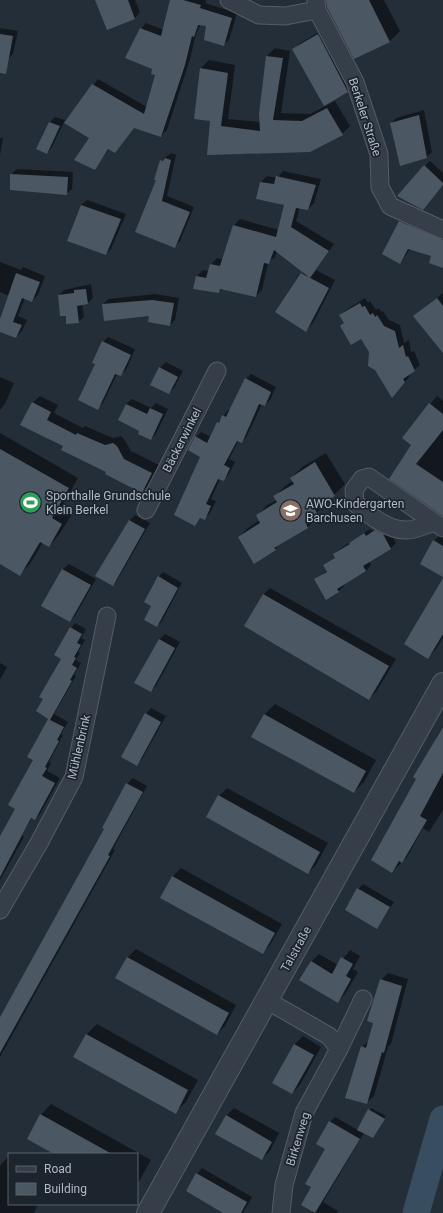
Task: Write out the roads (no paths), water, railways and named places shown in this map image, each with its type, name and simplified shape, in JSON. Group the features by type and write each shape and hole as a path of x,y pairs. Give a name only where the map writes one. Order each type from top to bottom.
{"street":[{"path":"229,0 259,15 285,16 316,5"},
{"name":"Berkeler Straße","path":"316,5 356,82 379,154 380,187 390,206 443,230"},
{"name":"Bäckerwinkel","path":"146,510 218,371"},
{"name":"Mühlenbrink","path":"0,910 39,843 74,777 107,616"},
{"name":"Talstraße","path":"148,1213 268,1001 443,684"},
{"name":"Birkenweg","path":"281,1213 284,1185 304,1113 339,1048 363,999"},
{"path":"268,1001 329,1036 339,1048"}],"waterway":[{"path":"416,1213 443,1119"}],"place":[{"name":"Sporthalle Grundschule Klein Berkel","path":"30,503"},
{"name":"AWO-Kindergarten Barchusen","path":"290,511"}]}
